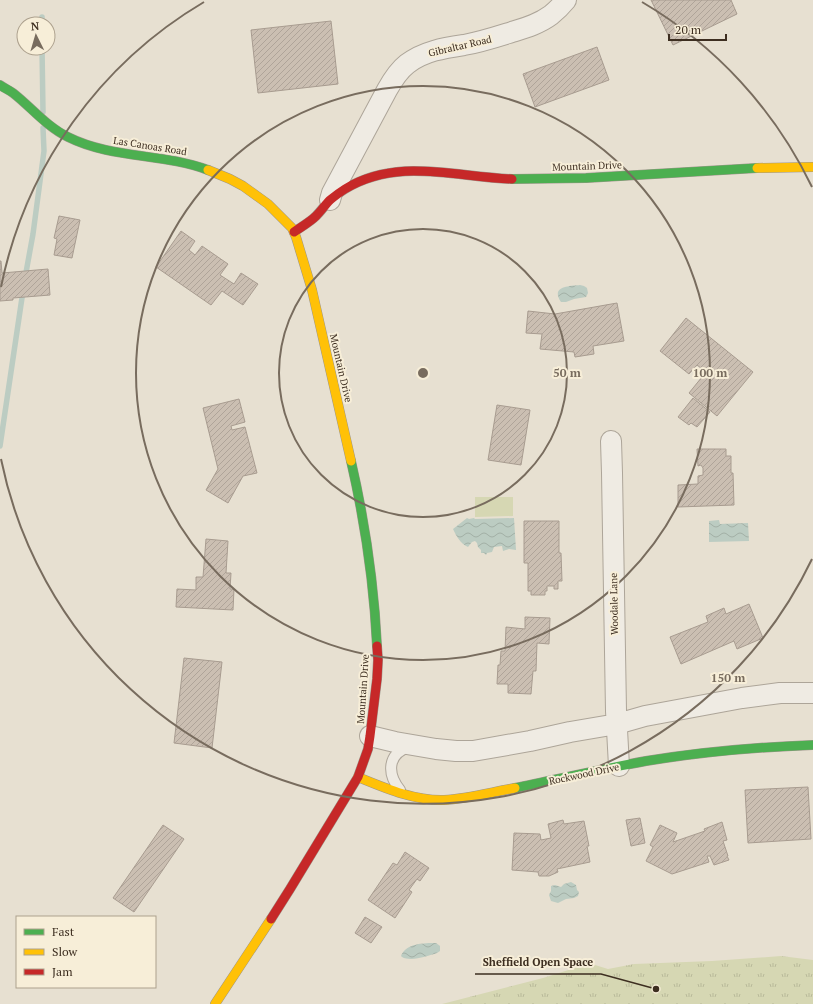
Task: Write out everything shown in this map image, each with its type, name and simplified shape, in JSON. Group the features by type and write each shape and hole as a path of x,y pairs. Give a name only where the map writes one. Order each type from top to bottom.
{"street":[{"name":"Gibraltar Road","path":"330,200 332,193 387,90 395,76 406,64 434,50 487,40 531,26 550,16 566,0"},
{"name":"Las Canoas Road","path":"0,85 12,92 52,127 68,137 91,146 114,152 167,159 196,166 230,179 268,204 294,232"},
{"name":"Mountain Drive","path":"215,1004 290,890 358,777 368,749 377,679 378,660 374,594 359,497 312,290 294,232 314,218 330,200 344,190 374,177 402,171 444,172 496,178 553,179 610,177 729,169 813,167"},
{"name":"Woodale Lane","path":"610,441 619,766"},
{"path":"370,736 413,746 456,751 473,751 754,696 780,693 813,693"},
{"name":"Rockwood Drive","path":"358,777 369,782 414,796 450,800 619,766 702,753 813,745"}],"lane":[{"path":"402,793 392,776 391,766 396,754 405,748 413,746"}],"green space":[{"path":"475,497 513,497 513,516 475,517"},
{"path":"781,956 813,960 813,1004 442,1004 543,978 578,967 595,965 608,969 634,964 712,961"}],"water":[{"path":"580,285 587,288 588,293 586,297 561,302 558,297 560,290 567,287"},
{"path":"467,518 514,518 516,550 509,549 503,551 502,546 494,547 492,552 487,553 486,555 481,553 481,550 475,541 468,547 463,544 453,529"},
{"path":"719,520 720,524 748,523 749,541 709,542 709,521"},
{"path":"571,882 576,885 579,892 578,896 558,903 551,901 549,895 551,886 555,885 561,887 564,884"},
{"path":"436,943 440,946 440,951 437,953 415,959 401,956 407,948 411,946"}],"building":[{"path":"651,0 731,0 737,14 673,45"},
{"path":"331,21 338,84 258,93 251,30"},
{"path":"597,47 609,80 535,107 523,74"},
{"path":"59,216 80,220 72,258 54,255 57,239 54,238"},
{"path":"181,231 195,241 189,250 195,255 202,246 228,264 220,275 234,284 241,273 258,284 243,305 222,291 211,305 156,267"},
{"path":"0,261 2,273 48,269 50,295 13,298 13,300 0,301"},
{"path":"617,303 624,341 593,346 594,354 575,357 574,352 540,349 542,334 526,333 528,311 555,314"},
{"path":"686,318 753,372 717,416 689,393 706,372 697,365 689,374 660,351"},
{"path":"693,398 710,412 697,427 691,423 689,425 678,417"},
{"path":"239,399 245,422 231,426 232,430 245,427 257,473 243,476 228,503 206,490 218,469 203,408"},
{"path":"497,405 530,410 521,465 488,460"},
{"path":"697,449 726,449 726,456 731,456 734,505 678,507 678,485 698,484 698,476 703,475 703,468 701,465 698,466"},
{"path":"524,521 559,521 559,553 561,553 562,581 558,581 558,589 554,589 554,586 547,586 545,595 531,595 531,591 528,591 528,563 524,563"},
{"path":"206,539 228,541 226,573 231,573 230,589 234,589 233,610 176,607 177,589 196,590 196,577 203,577"},
{"path":"749,604 763,638 737,649 734,641 681,664 670,637 708,622 706,616 724,608 726,614"},
{"path":"525,617 550,618 549,644 537,643 536,671 533,671 531,694 508,693 508,684 497,684 498,665 500,665 501,651 505,651 506,627 525,629"},
{"path":"184,658 222,662 212,748 174,743"},
{"path":"808,787 811,839 748,843 745,790"},
{"path":"640,818 645,843 631,846 626,820"},
{"path":"563,820 564,824 584,821 589,846 587,846 590,862 557,869 558,872 549,876 539,876 538,872 512,870 514,833 540,834 541,840 551,838 548,824"},
{"path":"722,822 727,840 723,841 729,860 714,865 710,856 707,856 709,862 672,874 646,861 653,847 650,845 660,825 677,833 673,842 705,831 704,829"},
{"path":"163,825 184,839 134,912 113,898"},
{"path":"405,852 429,868 420,881 417,879 409,890 412,892 395,918 368,900 393,863 397,865"},
{"path":"365,917 382,927 371,943 355,933"}],"waterway":[{"path":"42,56 43,112"},
{"path":"25,278 33,234 44,151 43,128"},
{"path":"0,446 23,291"}],"traffic: fast":[{"path":"0,85 20,98 60,133 85,144 120,153 173,161 208,170"},
{"path":"512,179 586,178 757,168"},
{"path":"351,461 361,507 368,553 374,600 377,646"},
{"path":"515,788 613,767 687,755 729,750 813,745"}],"traffic: slow":[{"path":"757,168 813,167"},
{"path":"208,170 243,186 268,204 292,228 312,290 351,461"},
{"path":"358,777 400,793 433,800 462,798 515,788"},
{"path":"215,1004 271,919"}],"traffic: jam":[{"path":"294,232 314,218 330,200 343,190 365,179 385,174 406,171 427,171 512,179"},
{"path":"271,919 358,777 368,749 370,736 377,679 377,646"}],"place":[{"name":"Sheffield Open Space","path":"656,989"}]}
